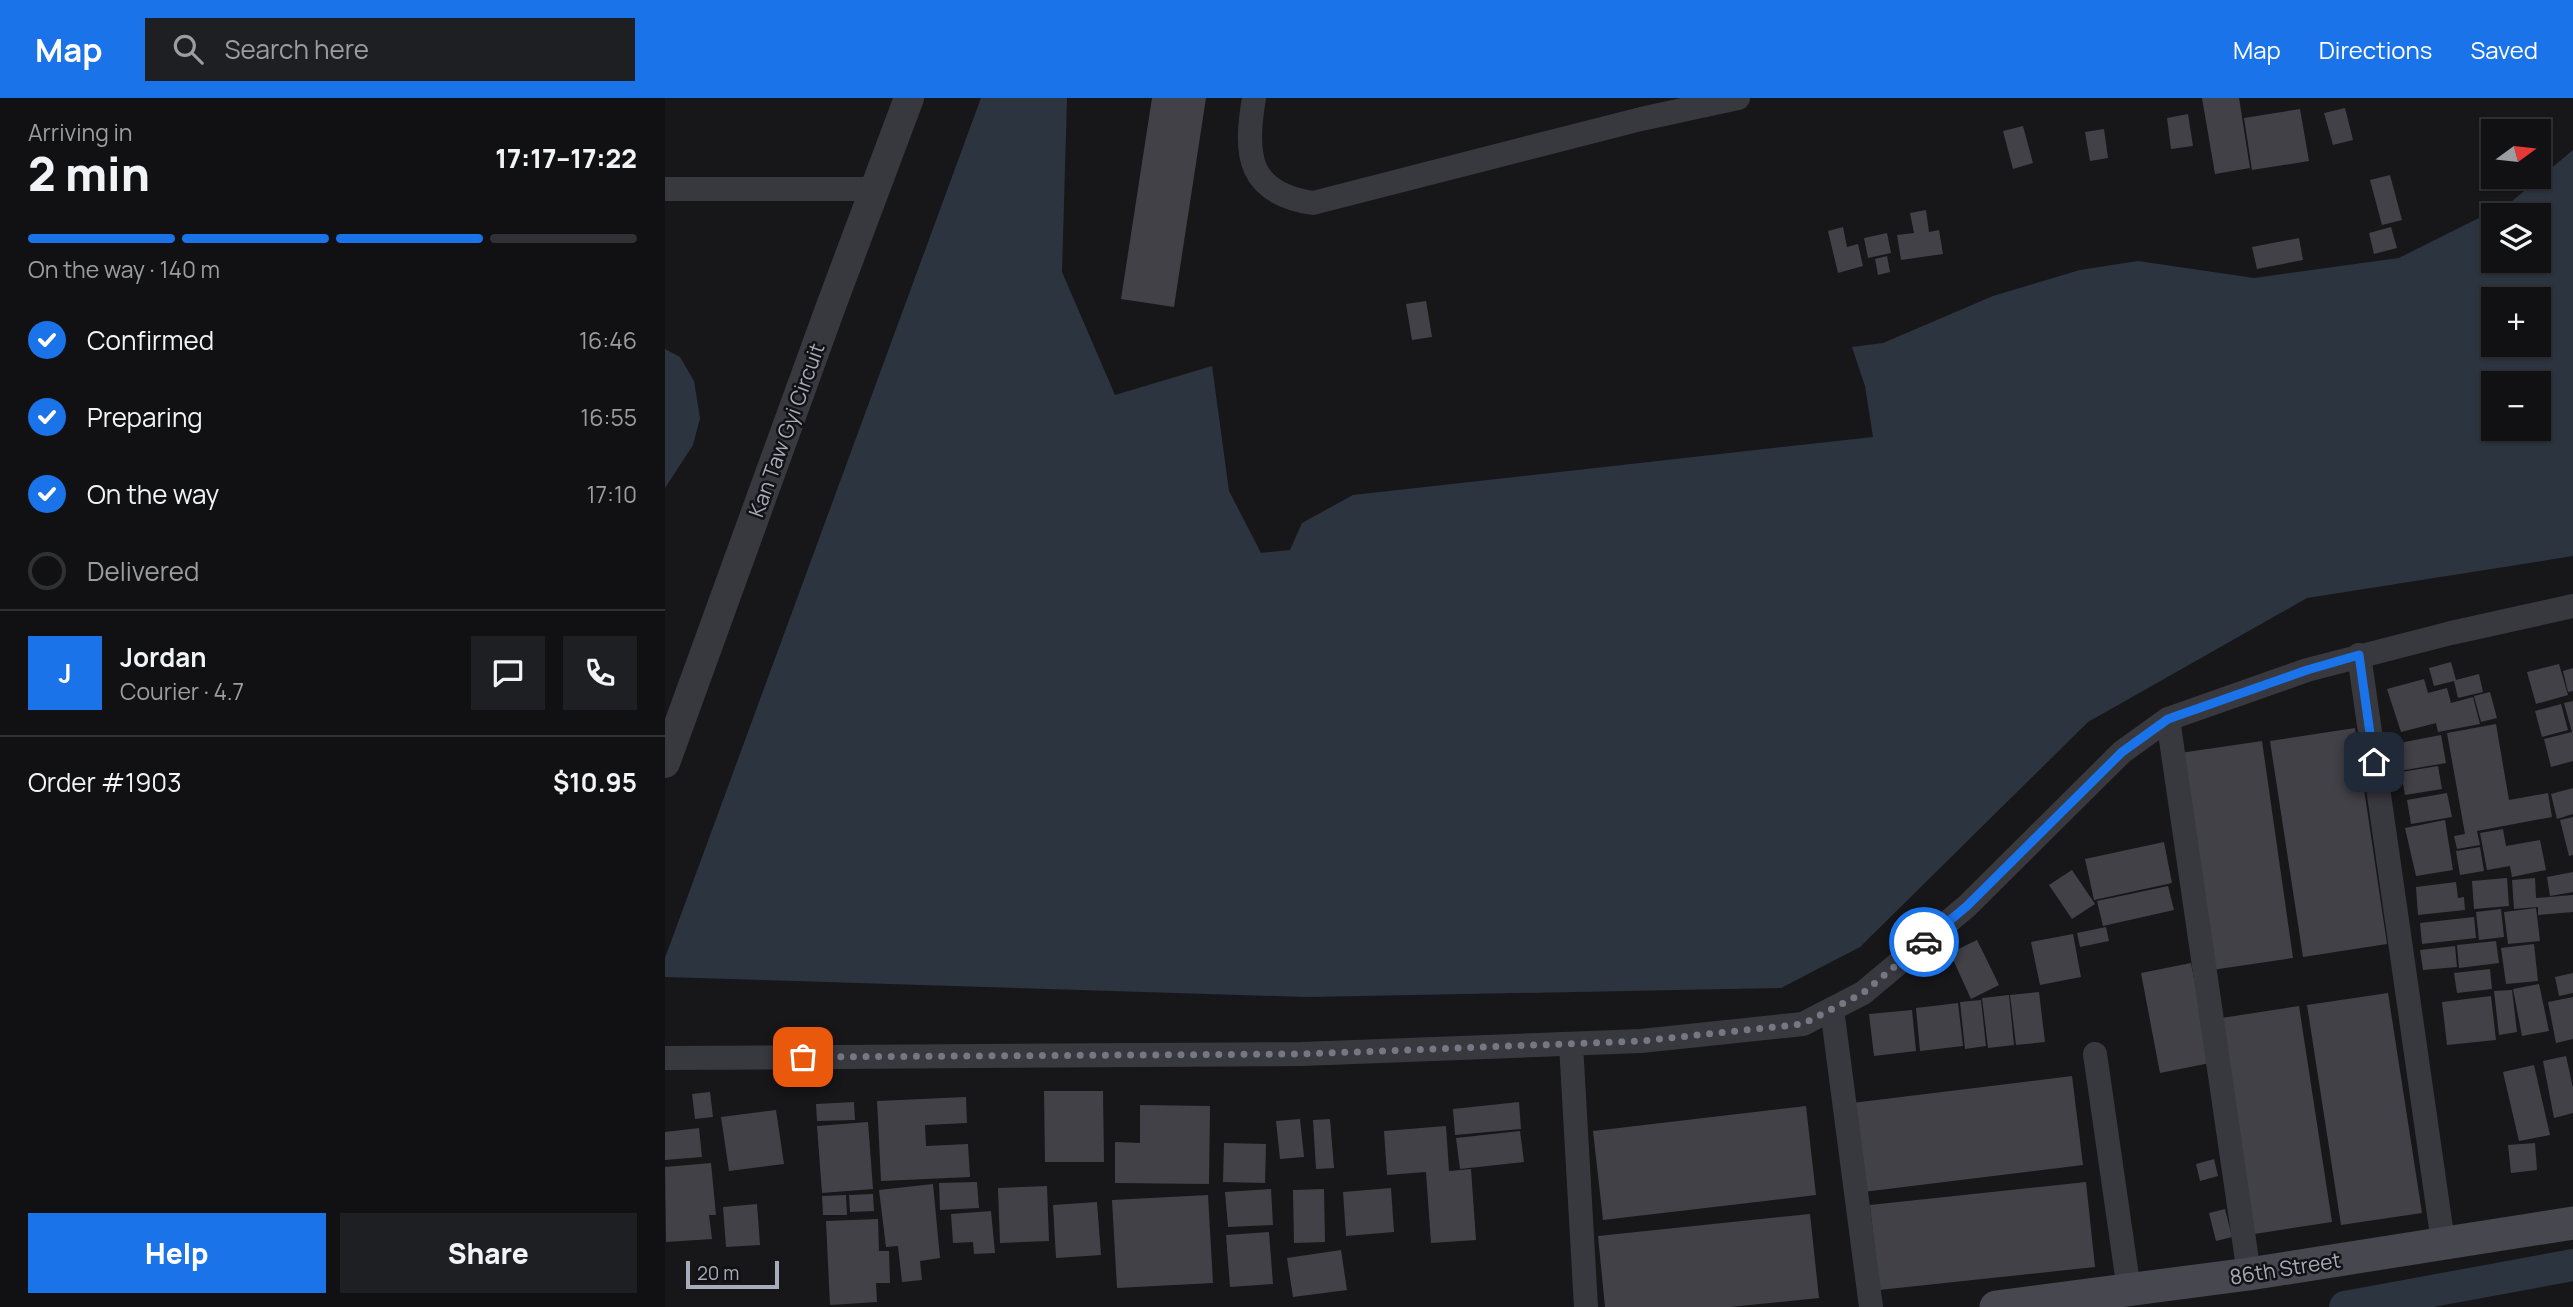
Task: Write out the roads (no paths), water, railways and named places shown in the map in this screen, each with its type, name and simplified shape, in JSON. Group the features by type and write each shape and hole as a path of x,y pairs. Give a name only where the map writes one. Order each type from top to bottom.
{"main road":[{"name":"86th Street","path":"1996,1307 2111,1297 2573,1223"}],"street":[{"name":"Kan Taw Gyi Circuit","path":"665,763 909,98"},
{"path":"1254,98 1249,133 1251,157 1257,174 1279,194 1313,203 1641,119 1738,98"},
{"path":"665,189 875,189"},
{"path":"665,1058 1302,1054 1641,1041 1803,1024 1863,993 1967,906 2122,752 2168,719 2307,670 2359,655 2573,606"},
{"path":"2359,655 2443,1242"},
{"path":"2168,719 2249,1274"},
{"path":"1832,1009 1871,1307"},
{"path":"1571,1044 1586,1307"},
{"path":"2095,1054 2111,1297"}],"waterway":[{"path":"2345,1307 2573,1265"}]}
